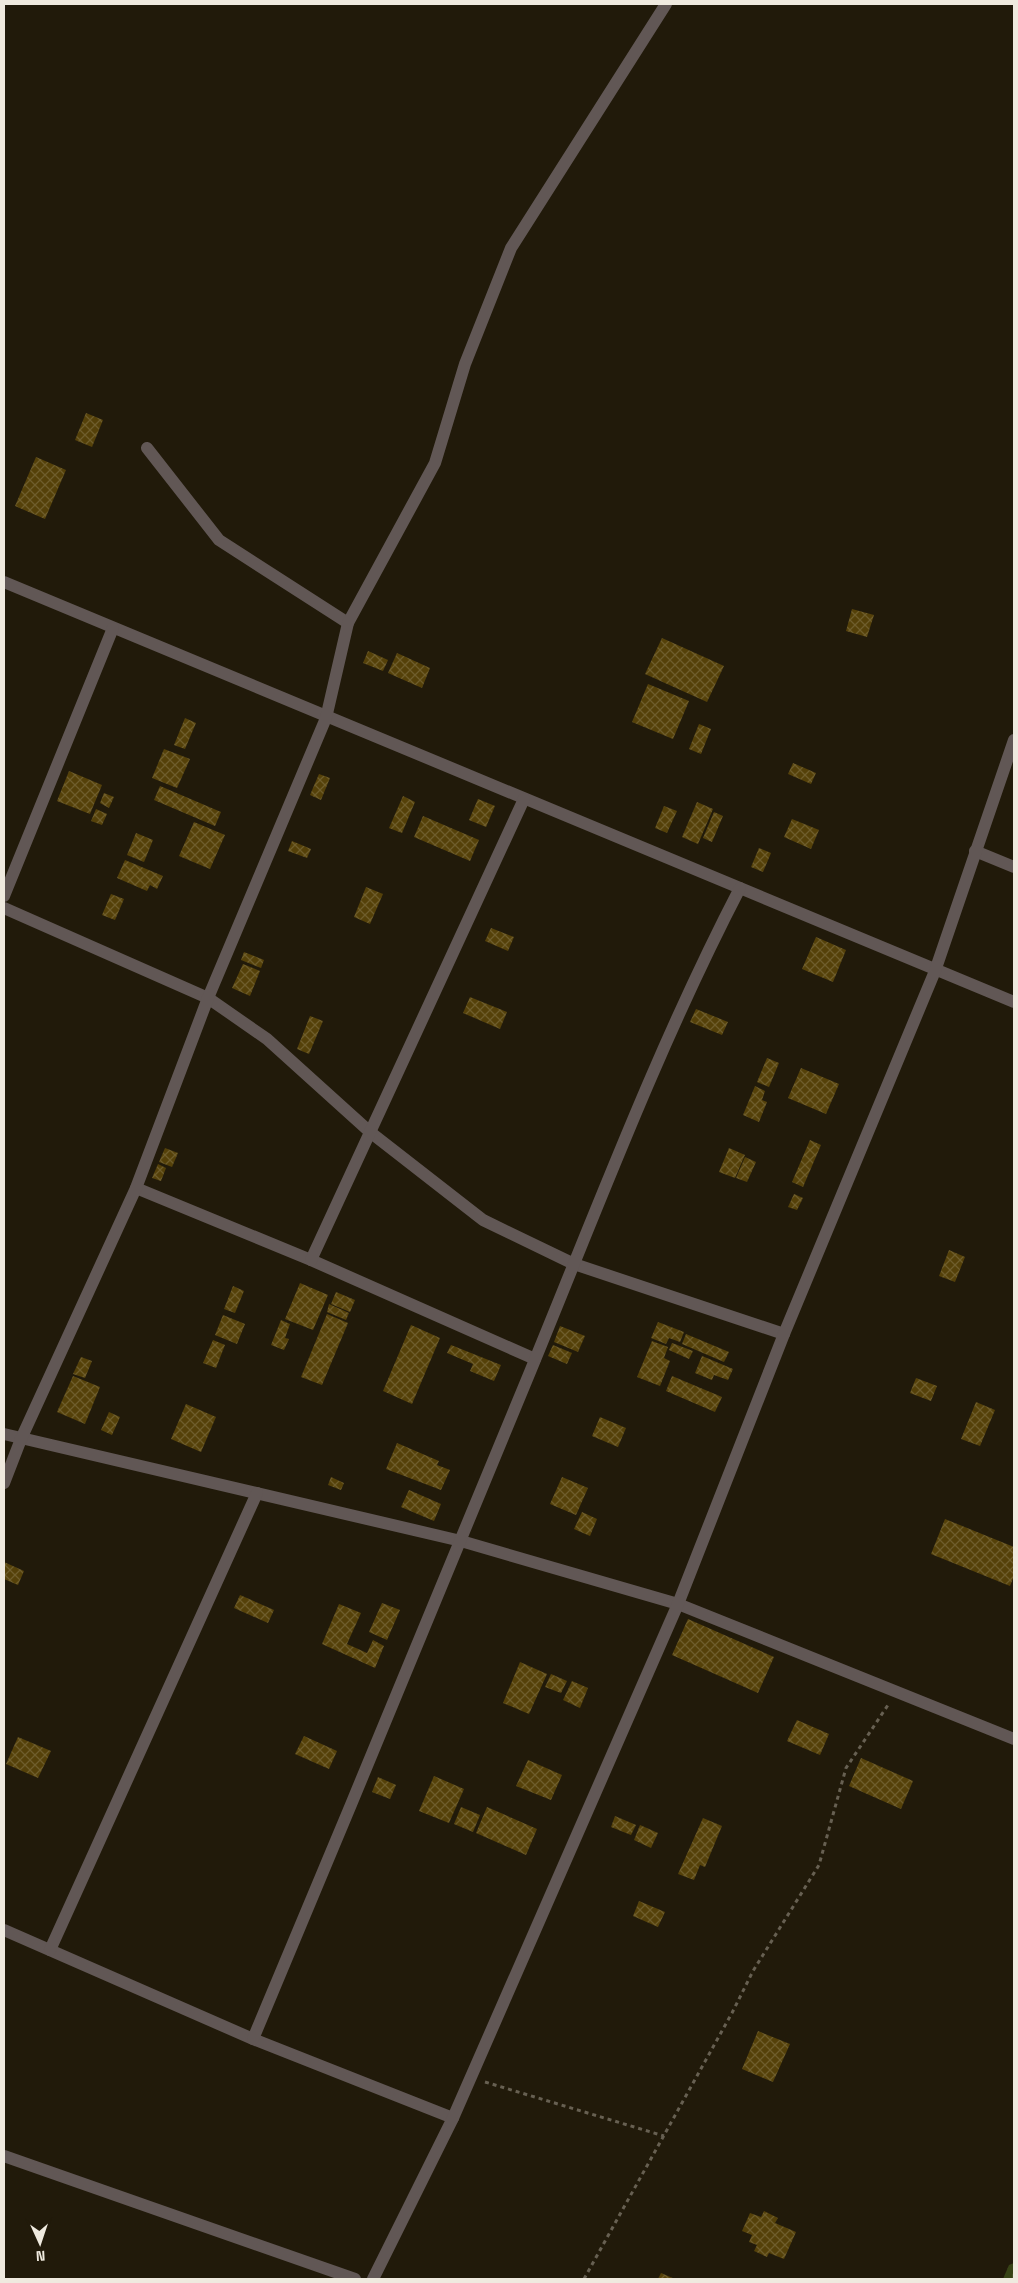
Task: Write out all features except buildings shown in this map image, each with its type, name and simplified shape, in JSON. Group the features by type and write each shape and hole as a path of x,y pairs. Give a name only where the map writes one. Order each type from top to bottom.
{"street":[{"path":"4,1482 21,1439 136,1188 208,998 326,718 348,624 435,463 464,364 511,248 666,4"},
{"path":"147,448 219,540 348,624"},
{"path":"4,582 326,718 1014,1002"},
{"path":"4,896 113,628"},
{"path":"373,2279 453,2118 678,1604 784,1334 935,971 1014,740"},
{"path":"311,1260 524,799"},
{"path":"975,851 1014,867"},
{"path":"253,2039 461,1541 610,1174 706,952 740,888"},
{"path":"4,908 208,998 267,1039 370,1132 483,1220 574,1264 784,1334"},
{"path":"136,1188 311,1260 535,1359"},
{"path":"4,1434 461,1541 678,1604 1014,1739"},
{"path":"50,1950 257,1493"},
{"path":"4,1930 253,2039 453,2118"},
{"path":"4,2156 355,2279"}],"path":[{"path":"584,2279 753,1972 819,1865 846,1768 897,1692"},
{"path":"471,2078 664,2136"}],"green space":[{"path":"1014,2263 1014,2279 1003,2279 1009,2265"}]}
